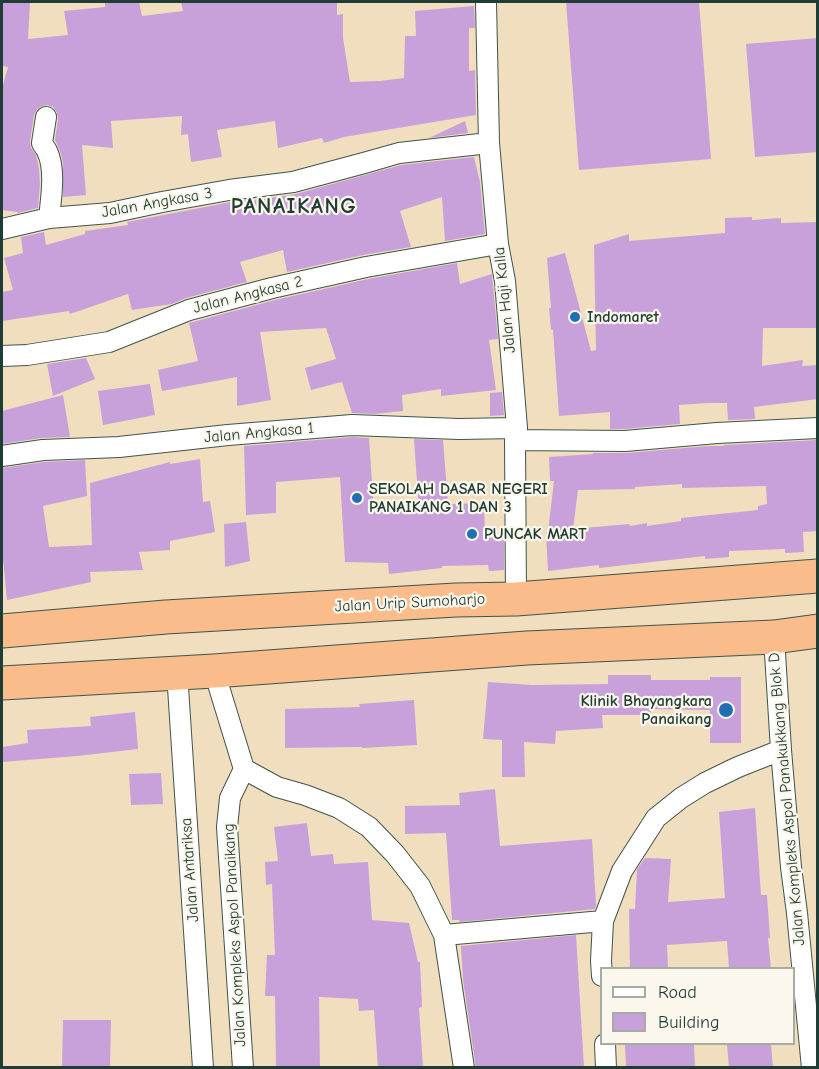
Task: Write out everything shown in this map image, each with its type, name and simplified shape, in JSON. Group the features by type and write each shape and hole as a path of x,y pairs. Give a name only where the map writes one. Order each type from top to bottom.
{"highway":[{"name":"Jalan Urip Sumoharjo","path":"2,631 166,617 456,600 516,599 818,576"},
{"path":"2,683 214,671 527,648 774,637 818,631"}],"street":[{"name":"Jalan Haji Kalla","path":"486,2 489,143 498,244 505,280 516,434 516,599"},
{"path":"46,117 42,143 47,151 53,184 49,218"},
{"name":"Jalan Angkasa 3","path":"2,229 49,218 110,213 184,198 292,182 399,153 489,143"},
{"name":"Jalan Angkasa 2","path":"2,356 27,355 109,342 189,310 272,288 366,267 498,244"},
{"name":"Jalan Angkasa 1","path":"2,456 42,450 118,447 352,425 459,429 625,441 728,432 818,428"},
{"name":"Jalan Kompleks Aspol Panakukkang Blok D","path":"774,637 791,867 812,1068"},
{"path":"214,671 244,770 277,787 339,808 369,827 395,854 420,886 444,935 464,1068"},
{"name":"Jalan Antariksa","path":"177,672 203,1068"},
{"path":"601,967 603,921 622,871 656,818 705,783 738,766 781,750"},
{"name":"Jalan Kompleks Aspol Panaikang","path":"243,1068 227,827 230,798 244,770"},
{"path":"444,935 603,921"},
{"path":"605,1045 606,1068"}],"building":[{"path":"2,2 30,2 28,39 68,35 64,11 105,7 105,2 139,2 142,16 183,11 181,2 337,2 337,15 343,14 343,38 350,82 404,78 405,36 416,36 415,11 474,6 475,28 469,28 469,71 475,70 476,115 344,137 324,143 322,138 278,148 275,121 217,130 222,157 191,162 188,134 181,135 182,116 111,121 113,148 82,145 86,195 63,197 63,164 55,140 57,113 53,107 42,106 34,115 30,141 39,168 38,208 18,213 2,210 2,88 8,67 2,66"},
{"path":"566,2 699,2 711,159 579,170"},
{"path":"818,38 818,152 755,157 746,44"},
{"path":"465,121 468,133 429,138"},
{"path":"474,157 480,182 485,234 445,241 442,197 400,211 411,247 287,272 283,250 240,262 247,282 186,298 172,304 132,310 128,294 70,314 69,311 2,321 2,292 13,290 4,258 23,253 21,237 44,232 46,245 85,234 85,231 128,225 127,222 231,202 296,194 401,165"},
{"path":"752,217 752,220 781,218 781,223 818,222 818,328 763,328 762,366 803,360 802,366 818,365 818,399 754,407 755,419 728,420 727,403 679,405 680,424 625,429 610,429 610,412 559,416 547,258 565,253 591,351 596,350 594,245 629,234 629,241 725,233 725,218"},
{"path":"457,263 460,284 492,274 498,339 489,340 496,390 441,396 441,389 402,395 403,411 374,414 352,413 342,382 311,390 305,368 336,359 326,328 260,332 271,400 237,406 237,377 162,391 158,370 198,361 189,323 275,300 368,279"},
{"path":"86,358 95,379 53,396 47,364"},
{"path":"150,384 155,415 103,425 98,391"},
{"path":"502,392 504,415 490,416 490,393"},
{"path":"63,395 70,437 41,438 2,444 2,411"},
{"path":"353,437 369,438 374,512 419,510 414,439 443,440 448,504 484,503 485,538 504,537 504,570 489,571 488,565 442,566 442,568 389,574 388,563 345,562 340,477 276,482 276,513 246,515 244,446"},
{"path":"818,440 818,531 803,532 804,552 785,553 785,549 729,551 729,557 705,559 705,556 599,568 599,565 548,571 546,532 548,532 554,481 550,481 549,457","holes":["682,484 682,488 766,486 767,504 758,506 758,510 681,518 681,521 647,526 647,523 573,529 578,490 635,489 635,487"]},
{"path":"200,459 203,502 210,501 215,532 170,541 170,550 139,552 143,570 90,572 91,582 7,600 2,548 2,468 44,462 85,460 87,496 43,506 49,547 92,545 90,483 170,462 170,464"},
{"path":"246,522 250,561 225,567 224,524"},
{"path":"608,675 651,675 651,680 710,680 710,677 741,677 741,743 710,743 710,710 651,709 651,715 602,715 603,728 556,731 555,744 524,742 525,777 502,777 502,740 483,739 488,682 532,685 608,684"},
{"path":"414,700 417,745 285,748 285,709 360,707 359,704"},
{"path":"135,712 138,749 2,762 2,747 28,743 27,730 91,726 90,717"},
{"path":"161,773 163,804 131,805 129,774"},
{"path":"495,789 500,846 592,839 595,909 460,922 452,920 446,833 405,834 405,806 460,805 459,793"},
{"path":"755,808 761,895 767,895 771,967 729,967 727,941 667,945 668,967 630,967 629,909 635,909 637,869 645,858 671,859 668,902 725,898 719,812"},
{"path":"307,823 311,856 333,854 334,864 368,862 372,920 409,923 418,962 420,962 422,1007 419,1008 423,1068 378,1068 374,1010 359,1011 358,999 319,997 320,1068 276,1068 275,996 265,996 267,955 275,955 272,884 266,885 265,862 278,861 274,827"},
{"path":"576,935 584,1068 476,1068 463,980 461,946"},
{"path":"63,1020 111,1020 110,1068 62,1067"},
{"path":"625,1045 694,1045 695,1068 626,1068"},
{"path":"727,1045 771,1045 773,1068 729,1068"}],"place":[{"name":"Indomaret","path":"575,317"},
{"name":"SEKOLAH DASAR NEGERI PANAIKANG 1 DAN 3","path":"357,498"},
{"name":"PUNCAK MART","path":"472,534"},
{"name":"Klinik Bhayangkara Panaikang","path":"726,710"}],"district":[{"name":"PANAIKANG","path":"294,207"}]}
